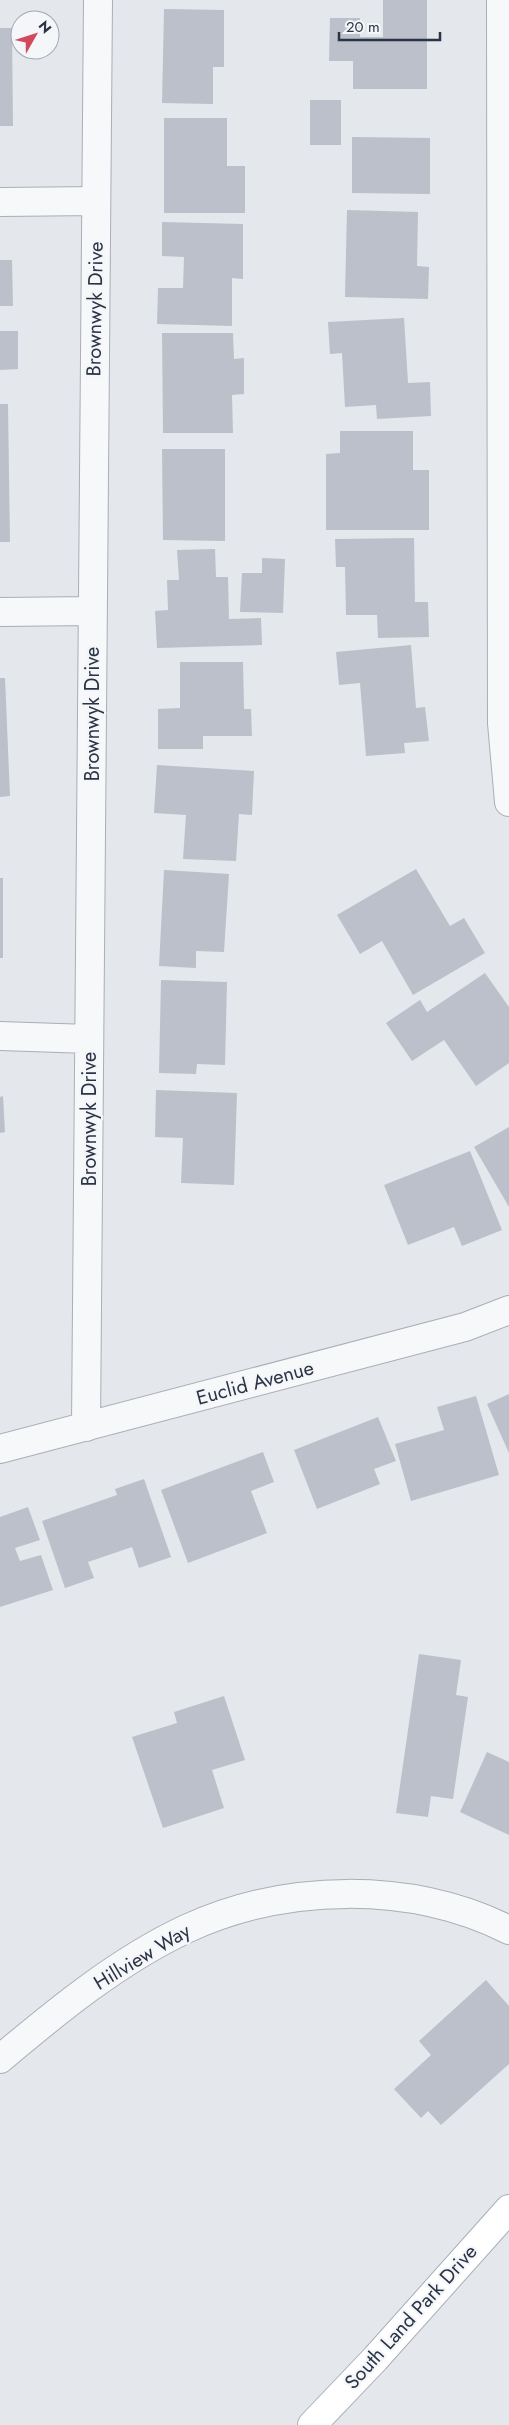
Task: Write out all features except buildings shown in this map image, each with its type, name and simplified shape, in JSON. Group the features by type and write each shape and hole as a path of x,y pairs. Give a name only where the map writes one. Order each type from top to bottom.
{"street":[{"name":"Brownwyk Drive","path":"86,1427 98,0"},
{"path":"501,0 502,723 509,802"},
{"path":"0,202 96,201"},
{"path":"0,612 93,611"},
{"path":"0,1036 89,1039"},
{"name":"Euclid Avenue","path":"0,1449 465,1327 509,1310"},
{"name":"Hillview Way","path":"0,2059 53,2014 139,1955 186,1929 237,1910 283,1898 337,1894 384,1895 445,1906 509,1930"},
{"name":"South Land Park Drive","path":"312,2425 374,2360 509,2209"}]}
